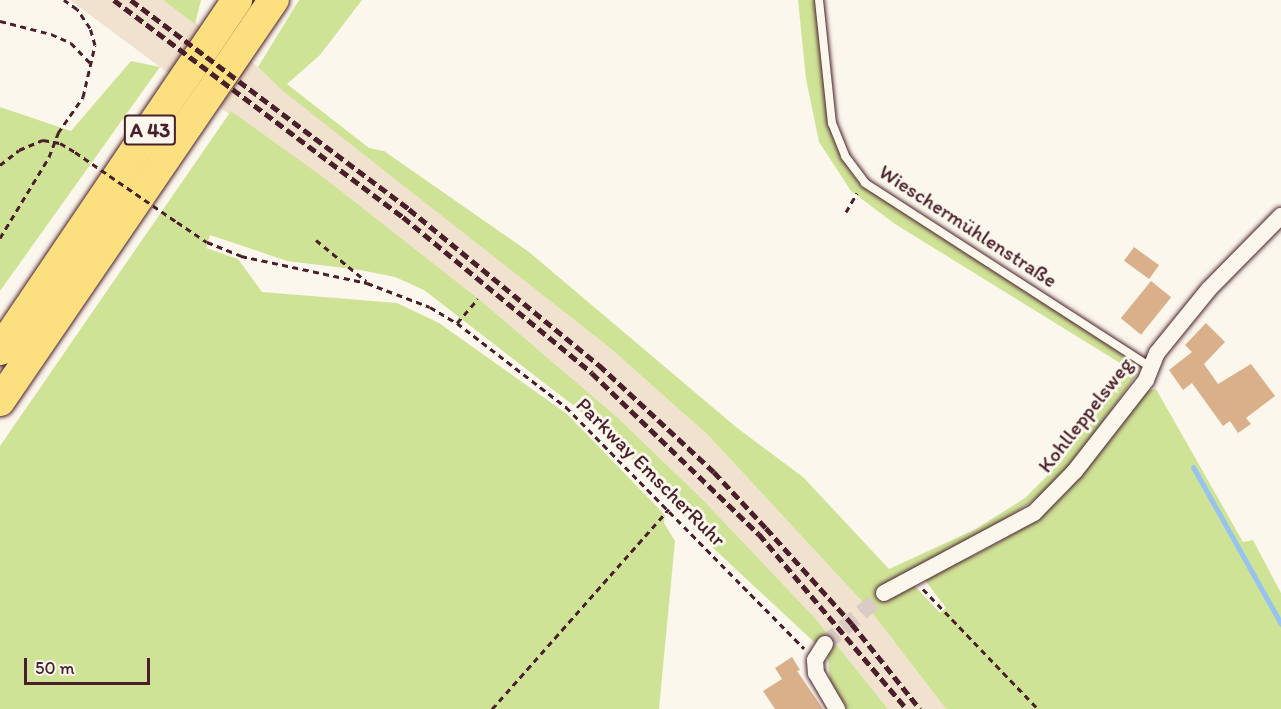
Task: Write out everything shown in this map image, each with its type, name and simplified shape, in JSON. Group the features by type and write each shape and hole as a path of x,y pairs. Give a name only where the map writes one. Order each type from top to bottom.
{"highway":[{"name":"A 43","path":"0,350 237,0"},
{"name":"A 43","path":"0,401 274,0"}],"street":[{"name":"Kohlleppelsweg","path":"884,593 912,576 1034,513 1075,471 1152,368 1157,353 1209,289 1281,216"},
{"path":"825,644 815,660 823,688 837,709"}],"lane":[{"name":"Wieschermühlenstraße","path":"819,0 832,123 844,156 865,183 1152,368"}],"path":[{"path":"0,238 55,141 83,97 95,45 90,28 77,9 64,0"},
{"path":"0,21 51,34 70,43 91,64"},
{"path":"0,165 34,143 55,141"},
{"name":"Parkway EmscherRuhr","path":"55,141 75,152 207,242 241,256 368,283 430,307 457,322 566,407 669,509 815,660"},
{"path":"846,212 865,183"},
{"path":"316,240 368,283"},
{"path":"457,322 478,299"},
{"path":"492,709 669,509"},
{"path":"912,576 981,654 1038,709"}],"shaded area":[{"path":"70,0 163,0 258,67 284,91 610,348 708,435 870,610 946,709 888,709 815,618 703,500 617,417 480,300 327,180 160,67"}],"green space":[{"path":"163,0 201,0 195,24"},
{"path":"299,0 362,0 320,55 287,84 369,148 384,151 529,252 736,427 803,477 889,569 976,529 1025,498 1061,462 1128,368 895,224 851,191 819,142 806,79 798,0 815,0 829,126 841,158 859,183 1091,333 1136,364 1139,371 1076,460 1046,492 911,582 940,613 946,608 925,580 937,570 975,555 1009,536 1048,509 1066,493 1147,391 1156,389 1243,542 1253,540 1281,593 1281,709 946,709 870,610 708,435 610,348 283,91 258,67"},
{"path":"131,61 160,67 0,291 0,107 71,131"},
{"path":"231,111 327,180 480,300 617,417 703,500 815,618 888,709 847,709 830,681 828,655 711,546 631,458 578,409 424,290 395,277 287,261 210,235 206,248 238,259 262,292 397,303 439,323 567,414 665,515 664,523 675,541 659,709 0,709 0,446"}],"building":[{"path":"1134,247 1159,265 1149,279 1124,261"},
{"path":"1151,281 1171,297 1141,335 1121,318"},
{"path":"1206,323 1225,342 1204,364 1218,384 1251,364 1275,396 1246,418 1251,424 1238,433 1230,421 1223,426 1192,383 1183,390 1169,370 1192,352 1185,345"},
{"path":"792,657 800,670 797,671 823,709 775,709 763,691 782,679 775,668"}],"waterway":[{"path":"1193,467 1281,624"}],"tunnel":[{"path":"825,644 884,593"}],"railway":[{"path":"114,0 403,217 592,373 759,534 907,709"},
{"path":"131,0 409,209 599,365 714,472 852,624 920,709"}]}
